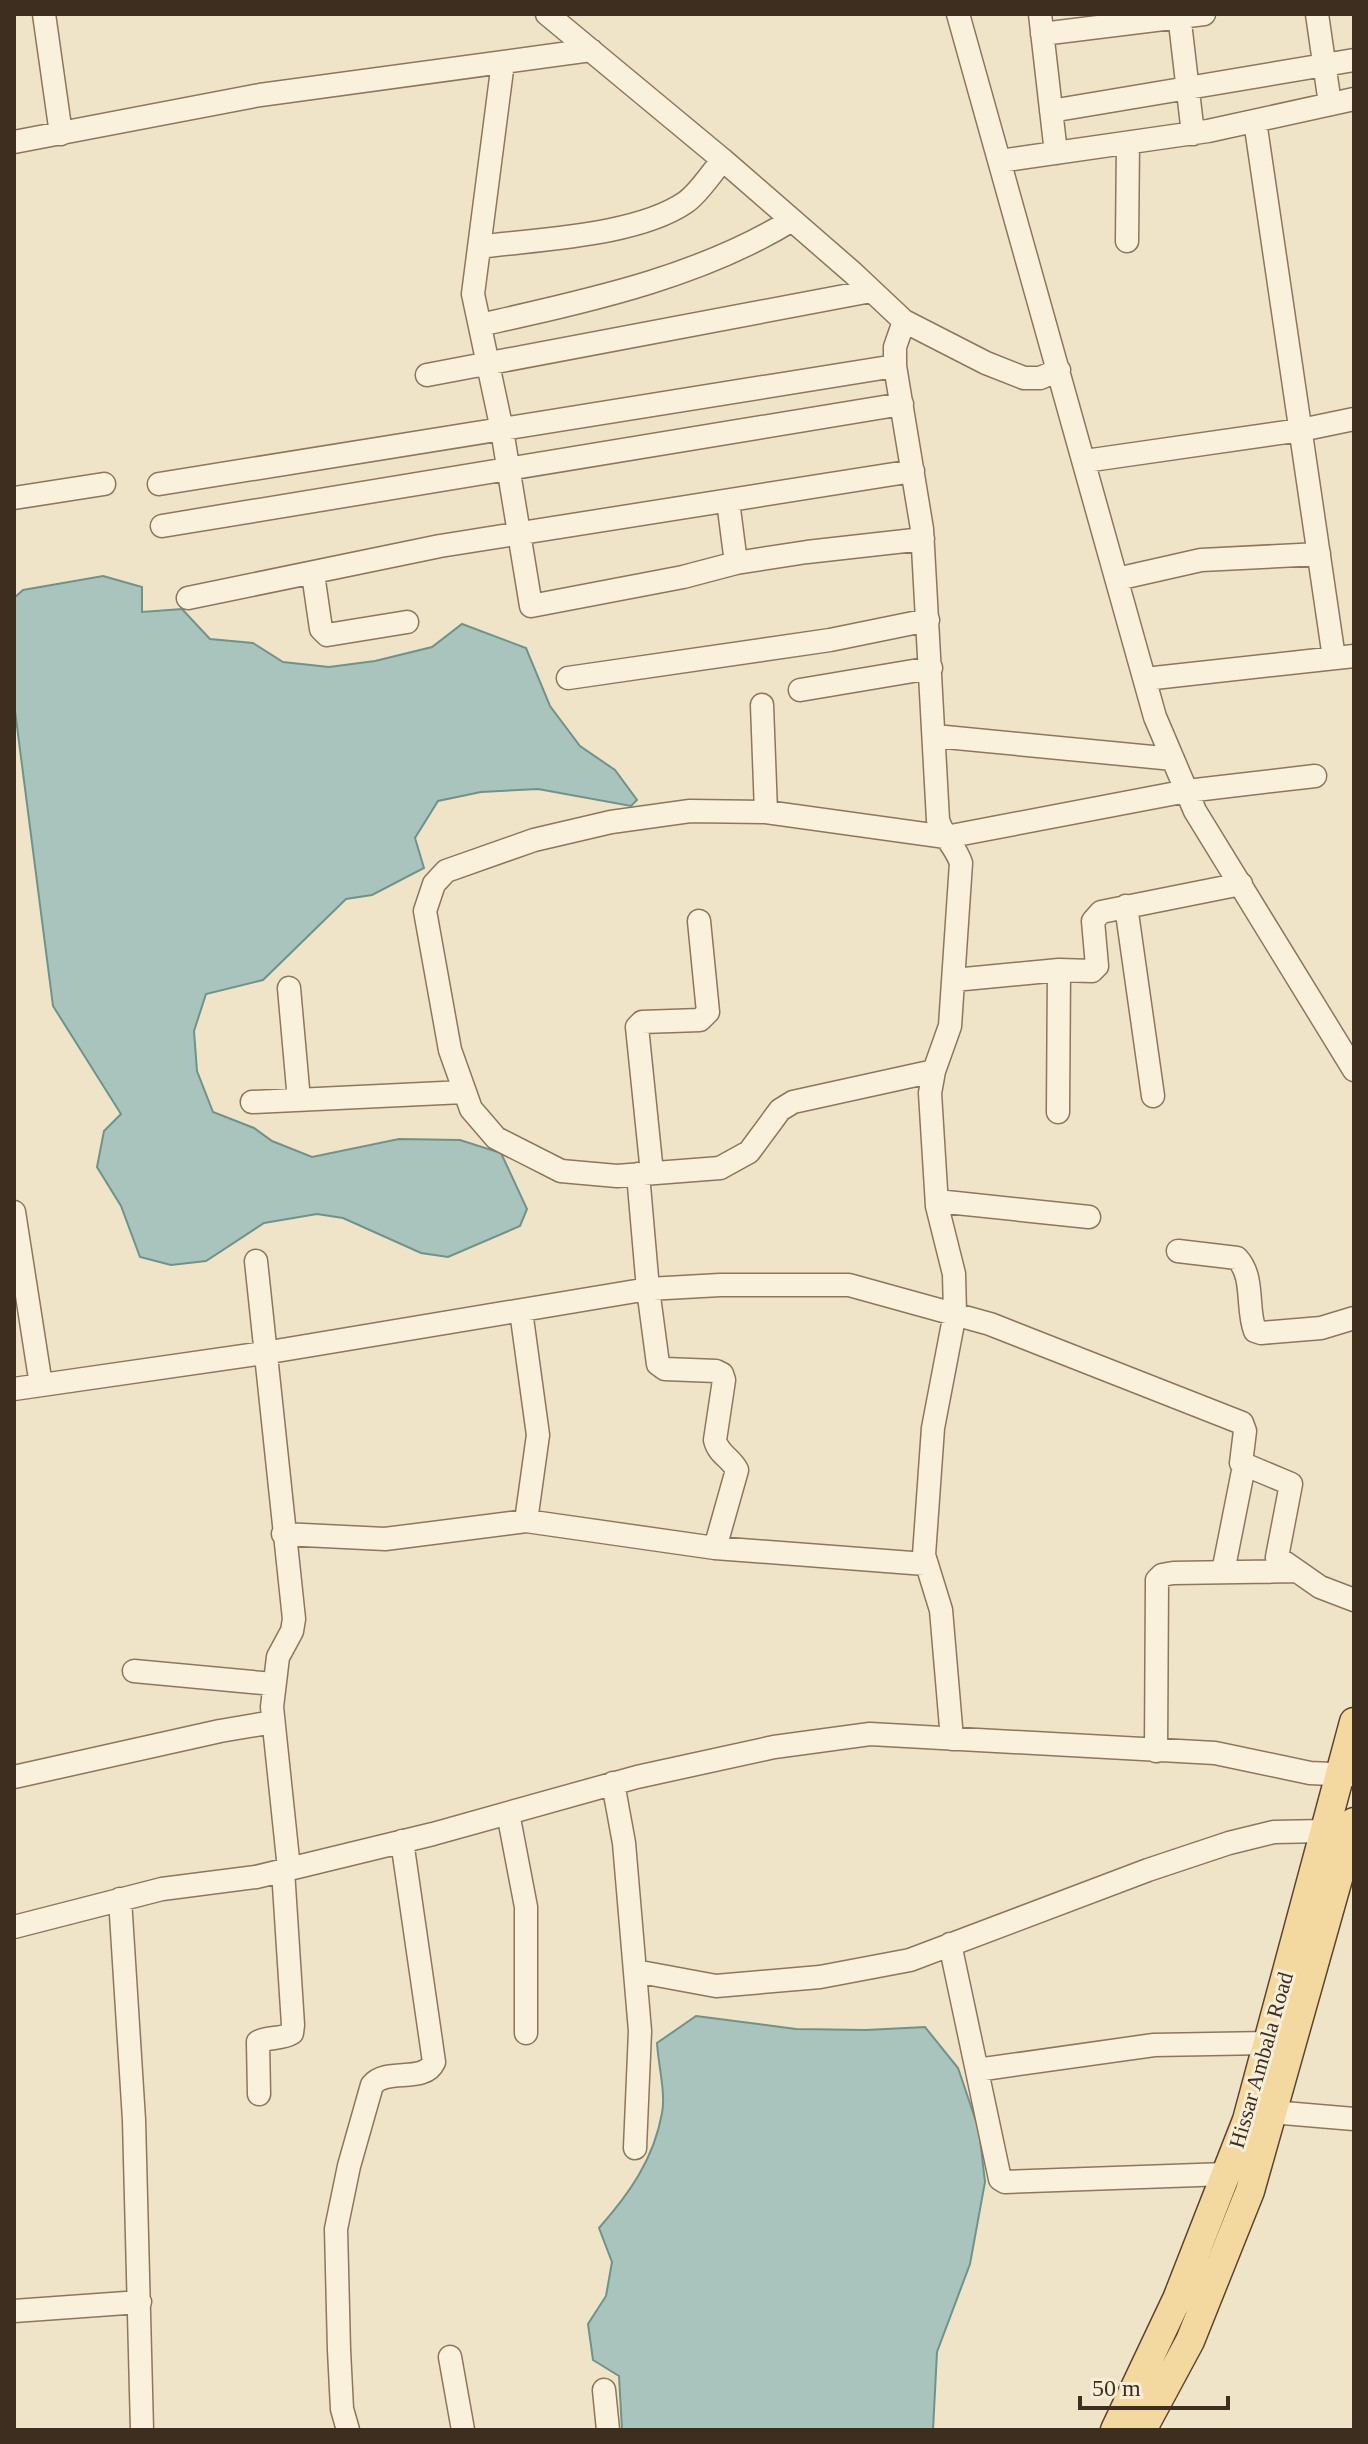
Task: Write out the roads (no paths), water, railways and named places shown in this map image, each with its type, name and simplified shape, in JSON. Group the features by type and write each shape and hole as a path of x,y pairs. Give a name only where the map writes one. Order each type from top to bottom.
{"main road":[{"name":"Hissar Ambala Road","path":"1115,2430 1177,2299 1226,2174 1261,2112 1346,1832 1347,1775 1354,1722"},
{"name":"Hissar Ambala Road","path":"1142,2430 1190,2341 1250,2191 1268,2043 1346,1832"}],"street":[{"path":"44,14 61,134"},
{"path":"547,14 723,160 904,321 986,363 1024,378 1040,378 1059,370"},
{"path":"958,14 1155,717 1195,811 1350,1054"},
{"path":"1056,153 1041,24 1204,14"},
{"path":"1317,14 1330,104"},
{"path":"1180,16 1193,134"},
{"path":"14,142 260,95 591,50"},
{"path":"1051,111 1354,60"},
{"path":"503,62 473,294 502,430 531,606 683,577 736,563 923,539"},
{"path":"1000,161 1193,134 1354,99"},
{"path":"1145,679 1344,657 1319,554 1255,121"},
{"path":"1127,241 1128,143"},
{"path":"479,247 579,234 662,215 688,201 723,160"},
{"path":"480,325 589,301 673,275 768,235 792,220"},
{"path":"427,375 871,291"},
{"path":"904,321 895,347 895,366 923,539 938,820 958,852 961,863 950,1026 934,1071 930,1111 937,1201 954,1274 955,1313 933,1428 925,1564 941,1610 952,1739"},
{"path":"159,484 895,366"},
{"path":"162,526 902,404"},
{"path":"1085,461 1301,430 1354,419"},
{"path":"188,598 440,546 913,471"},
{"path":"14,498 104,484"},
{"path":"728,501 736,563"},
{"path":"1117,579 1201,560 1319,554"},
{"path":"313,574 321,629 327,635 407,622"},
{"path":"568,678 830,640 928,620"},
{"path":"800,690 931,668"},
{"path":"762,705 766,812"},
{"path":"935,736 1173,759"},
{"path":"934,1071 793,1102 780,1110 749,1152 720,1168 617,1176 561,1171 496,1138 471,1109 450,1050 425,911 434,884 446,871 534,840 611,822 690,811 766,812 946,837 1187,791 1315,776"},
{"path":"954,980 1095,969 1095,917 1101,912 1241,884"},
{"path":"1126,906 1153,1096"},
{"path":"699,921 708,1012 700,1020 642,1022 637,1027 648,1289 658,1364 665,1369 716,1371 722,1374 716,1445 737,1470 715,1548"},
{"path":"1058,1112 1059,970"},
{"path":"289,988 299,1100"},
{"path":"252,1102 464,1092"},
{"path":"937,1201 1089,1217"},
{"path":"14,1212 41,1385"},
{"path":"1178,1251 1237,1258 1243,1264 1255,1331 1321,1328 1354,1318"},
{"path":"256,1261 294,1619 292,1631 278,1657 273,1684 293,2025 292,2033 286,2037 265,2038 258,2042 259,2094"},
{"path":"14,1389 264,1353 648,1289 720,1285 849,1285 990,1324 1242,1423 1245,1431 1240,1458 1244,1466 1223,1572"},
{"path":"521,1311 538,1435 526,1521"},
{"path":"1244,1466 1291,1484 1277,1557 1320,1587 1354,1600"},
{"path":"283,1534 385,1539 526,1521 715,1548 925,1564"},
{"path":"1156,1751 1157,1580 1162,1575 1173,1573 1298,1571"},
{"path":"134,1671 273,1684"},
{"path":"14,1777 273,1722"},
{"path":"14,1927 162,1889 286,1870 613,1783 774,1747 870,1734 1215,1753 1310,1773 1347,1775"},
{"path":"613,1783 624,1843 640,2031 635,2148"},
{"path":"508,1813 526,1907 526,2033"},
{"path":"635,1971 716,1986 820,1977 910,1960 1148,1870 1229,1843 1274,1832 1346,1832"},
{"path":"348,2430 342,2409 336,2229 349,2166 376,2080 424,2072 432,2068 434,2062 402,1841"},
{"path":"120,1899 129,2014 142,2430"},
{"path":"950,1944 998,2174 1005,2182 1226,2174"},
{"path":"977,2070 1154,2045 1268,2043"},
{"path":"1261,2112 1354,2119"},
{"path":"14,2311 140,2302"},
{"path":"450,2357 463,2430"},
{"path":"604,2390 608,2430"}],"water":[{"path":"103,576 142,587 142,612 182,609 210,639 253,643 283,662 329,667 375,661 432,647 462,624 526,648 550,706 580,746 615,770 637,800 631,806 538,789 481,792 438,801 415,838 424,868 372,895 346,899 263,980 206,994 194,1031 197,1071 213,1112 254,1128 272,1141 312,1157 399,1139 460,1140 501,1153 527,1209 520,1226 448,1257 421,1253 343,1218 317,1214 264,1223 206,1261 171,1265 140,1257 121,1206 97,1167 104,1131 121,1114 53,1006 14,703 14,598 23,590"},
{"path":"696,2016 796,2029 925,2027 958,2068 979,2130 985,2182 970,2264 937,2352 933,2430 622,2430 619,2376 593,2360 588,2324 606,2296 612,2262 599,2228 639,2175 653,2146 663,2097 657,2043"}]}
